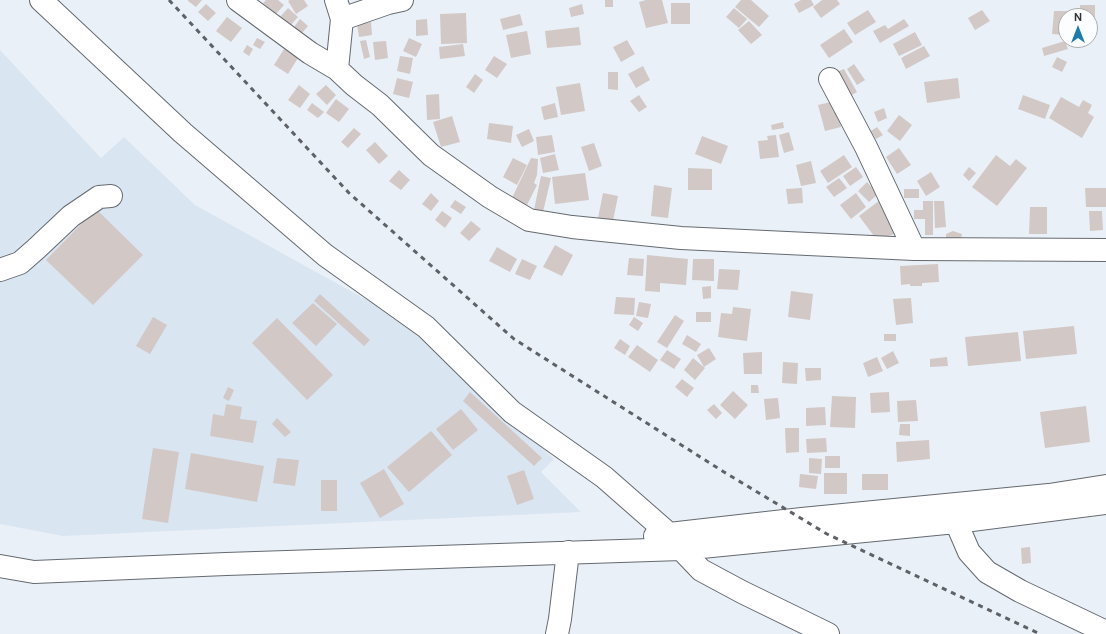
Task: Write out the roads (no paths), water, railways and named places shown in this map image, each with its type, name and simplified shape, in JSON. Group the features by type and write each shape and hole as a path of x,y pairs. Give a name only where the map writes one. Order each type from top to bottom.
{"street":[{"path":"41,0 183,133 319,250 426,327 512,412 604,477 675,541 700,570 828,634"},
{"path":"238,0 310,53 337,69 354,85 380,105 431,156 490,197 529,220 572,227 681,238 914,249 1106,250"},
{"path":"337,69 339,10 402,0"},
{"path":"830,79 866,148 914,249"},
{"path":"0,270 20,263 71,216 99,197 111,196"},
{"path":"675,541 802,519 1049,495 1106,486"},
{"path":"0,566 34,572 568,552 675,541 956,522 1106,502"},
{"path":"956,522 969,552 987,572 1020,591 1106,632"},
{"path":"557,634 568,552"},
{"path":"0,582 34,572"}],"railway":[{"path":"169,0 349,193 514,339 724,472 827,534 1040,634"}]}
